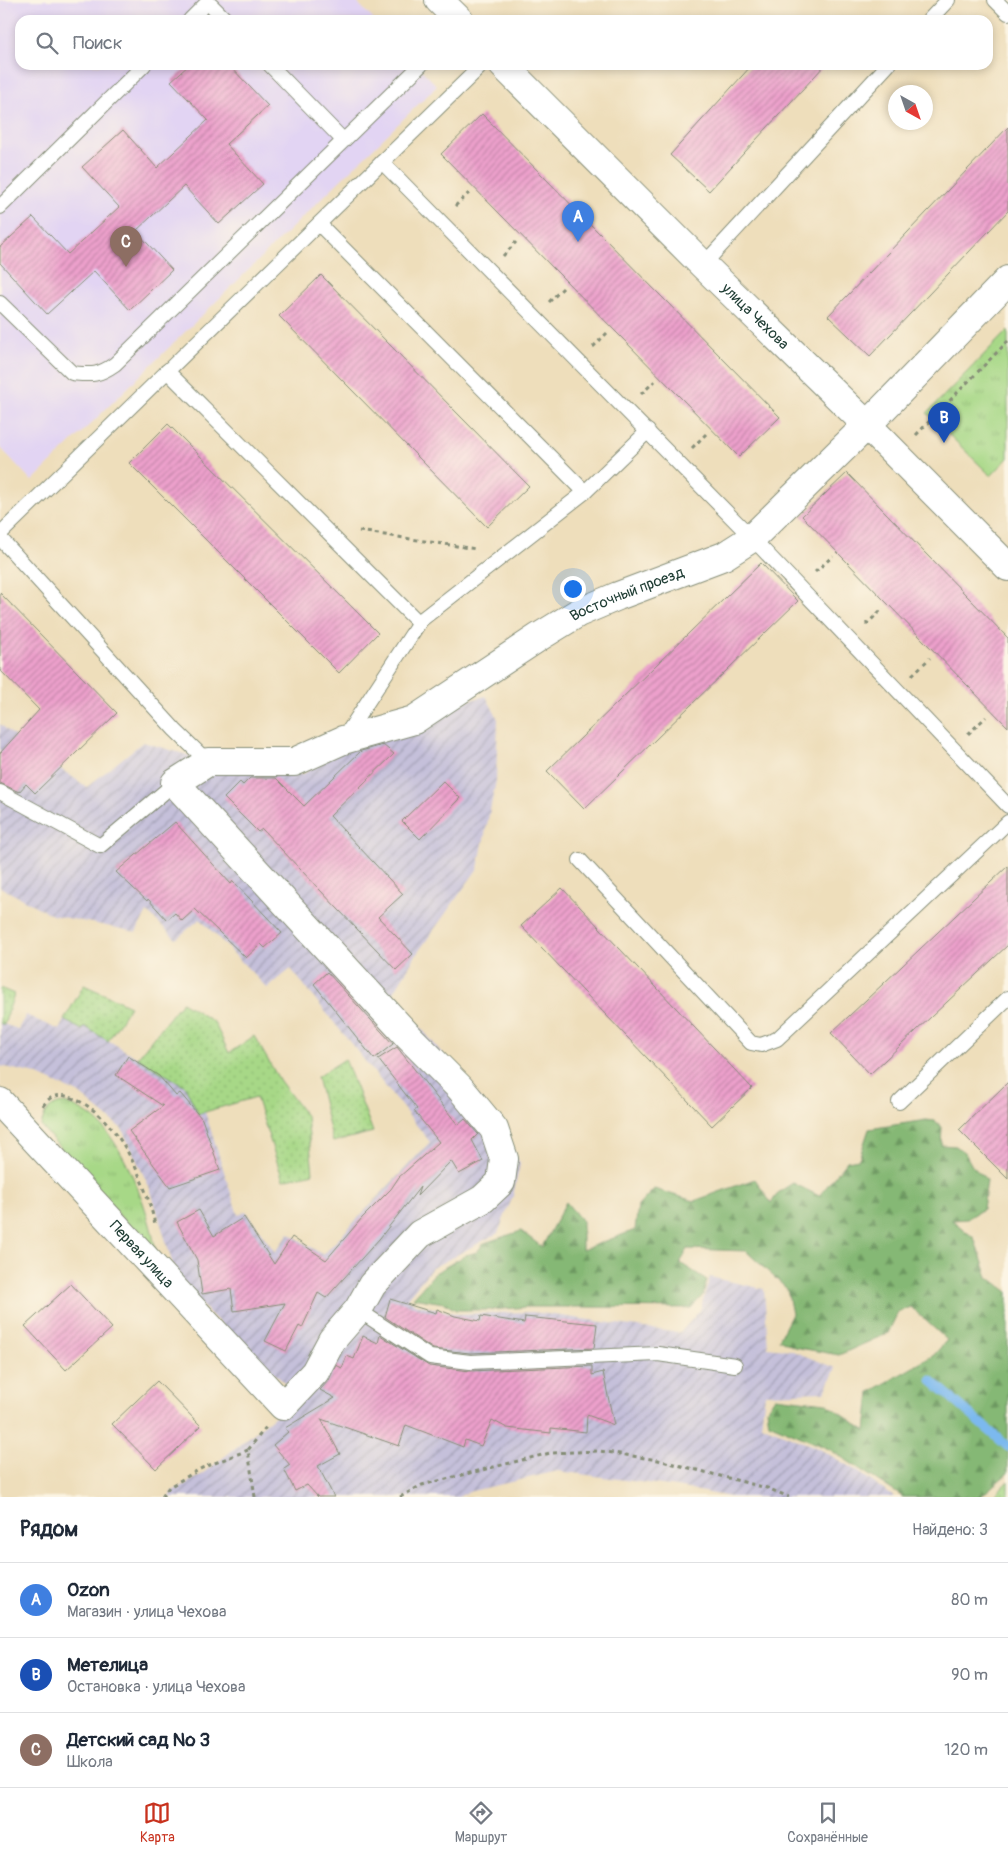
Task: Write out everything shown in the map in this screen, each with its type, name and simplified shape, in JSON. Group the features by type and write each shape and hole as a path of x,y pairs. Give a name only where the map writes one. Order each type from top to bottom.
{"street":[{"path":"439,0 454,15"},
{"name":"улица Чехова","path":"508,70 1008,567"},
{"name":"Восточный проезд","path":"208,762 294,762 343,740 414,720 539,636 578,613 724,556 752,538 867,425 1008,280"},
{"path":"208,762 175,783 408,1036 460,1088 494,1130 504,1159 501,1182 483,1199 420,1234 372,1285 358,1310 332,1340 314,1372 283,1406"},
{"name":"Первая улица","path":"0,1102 283,1406"}],"lane":[{"path":"934,15 948,0"},
{"path":"995,0 1008,13"},
{"path":"195,15 208,2 221,15"},
{"path":"0,206 139,70"},
{"path":"275,70 342,140"},
{"path":"0,303 72,373 102,373 115,364 342,140 417,70"},
{"path":"0,534 477,70"},
{"path":"703,265 883,70"},
{"path":"382,162 648,431 1008,806"},
{"path":"318,224 584,492"},
{"path":"167,371 419,623"},
{"path":"343,740 419,623 584,492 648,431"},
{"path":"0,538 175,730 208,762"},
{"path":"0,792 100,846 175,783"},
{"path":"580,860 752,1043 762,1045 777,1038 1008,822"},
{"path":"899,1102 1008,998"},
{"path":"358,1310 430,1358 470,1362 658,1354 734,1365"}],"path":[{"path":"897,455 1008,341"},
{"path":"322,526 435,544 472,549 479,548"},
{"path":"38,1142 37,1120 40,1111 50,1097 66,1096 94,1112 108,1125 124,1146 146,1193 156,1228"},
{"path":"162,1497 169,1487 202,1468 248,1450 283,1406"},
{"path":"248,1450 254,1497"},
{"path":"400,1497 422,1485 550,1453 600,1451 658,1460 767,1488 790,1497"}],"shaded area":[{"path":"0,0 355,0 369,15 15,15 15,70 422,70 437,86 32,481 0,447"},
{"path":"486,696 498,719 496,781 478,868 416,955 393,994 503,1127 520,1164 513,1196 498,1233 432,1268 407,1298 416,1304 458,1314 533,1312 680,1333 700,1310 710,1277 764,1289 768,1347 790,1350 836,1368 825,1392 765,1394 761,1425 818,1448 857,1471 894,1497 731,1497 677,1487 558,1471 468,1492 458,1497 169,1497 173,1491 203,1474 300,1396 246,1349 178,1282 151,1191 122,1129 78,1093 36,1074 0,1066 0,1023 18,1029 26,1015 59,1030 64,1020 81,1030 84,1026 185,1086 198,1114 205,1112 238,1215 246,1211 275,1252 289,1233 323,1255 430,1142 291,969 267,988 200,919 176,939 147,912 136,932 52,915 0,887 0,724 21,742 87,787 143,742 239,770 262,756 302,775 370,726"}],"green space":[{"path":"1008,330 1008,458 991,476 927,413"},
{"path":"84,985 130,1006 108,1041 84,1026 82,1030 64,1020"},
{"path":"0,988 14,994 4,1025 0,1023"},
{"path":"182,1002 214,1022 229,1053 254,1036 280,1081 307,1117 313,1173 283,1180 256,1097 198,1114 185,1086 137,1058"},
{"path":"345,1059 373,1132 333,1142 317,1077"},
{"path":"65,1103 83,1111 103,1127 124,1158 132,1174 151,1227 156,1257 41,1126 48,1110 55,1105"},
{"path":"926,1120 935,1121 942,1127 941,1145 956,1146 965,1153 972,1166 987,1180 983,1209 967,1219 952,1220 974,1238 988,1277 1008,1292 1008,1473 980,1497 903,1497 829,1449 769,1423 767,1409 775,1397 826,1403 866,1431 870,1392 934,1355 947,1340 911,1307 898,1312 888,1333 839,1355 794,1347 779,1339 792,1314 787,1289 746,1251 688,1249 680,1263 707,1280 703,1295 691,1308 527,1307 456,1310 444,1303 413,1298 435,1273 466,1255 477,1252 484,1243 521,1231 542,1247 566,1202 582,1221 582,1250 635,1230 638,1206 654,1189 694,1201 755,1179 771,1203 779,1192 793,1183 819,1196 847,1161 859,1159 869,1129"},
{"path":"1008,1481 1008,1497 993,1497"}],"building":[{"path":"183,70 234,70 268,106 226,144 263,184 219,224 184,186 136,231 172,270 130,310 94,271 47,314 0,263 0,247 33,217 68,254 119,207 82,167 123,130 157,168 208,120 171,81"},
{"path":"747,70 820,70 709,191 670,155"},
{"path":"482,114 780,417 739,457 441,154"},
{"path":"1008,127 1008,211 870,356 828,316"},
{"path":"321,275 529,486 487,527 279,316"},
{"path":"168,424 378,633 339,673 129,463"},
{"path":"847,473 1008,638 1008,727 802,516"},
{"path":"761,563 798,601 584,809 547,771"},
{"path":"0,593 117,713 35,793 26,784 19,792 0,783 0,753 39,710 0,670"},
{"path":"383,745 394,754 330,816 403,894 378,917 413,954 396,970 262,829 258,832 224,798 240,782 243,785 250,778 276,778 304,806 361,751"},
{"path":"443,781 460,798 420,839 402,821"},
{"path":"175,822 231,884 233,881 282,933 265,948 261,944 246,958 195,909 182,921 175,913 167,920 148,899 147,901 116,872"},
{"path":"1008,866 1008,945 870,1074 831,1033"},
{"path":"562,888 752,1088 712,1126 521,926"},
{"path":"327,972 393,1044 374,1059 314,984"},
{"path":"397,1047 458,1125 465,1119 478,1134 472,1140 483,1161 459,1174 451,1161 417,1196 420,1187 380,1238 326,1298 318,1293 302,1328 299,1326 286,1351 265,1341 285,1303 234,1311 231,1289 202,1294 197,1260 177,1222 199,1210 214,1236 244,1217 274,1264 292,1237 326,1260 362,1218 391,1189 399,1177 439,1142 414,1111 417,1109 378,1059"},
{"path":"128,1056 159,1076 176,1096 180,1093 202,1119 220,1170 170,1187 129,1131 163,1106 116,1075"},
{"path":"1008,1082 1008,1179 959,1130"},
{"path":"71,1284 112,1328 66,1370 25,1326"},
{"path":"390,1299 436,1313 437,1309 455,1316 480,1321 481,1316 524,1323 525,1317 597,1324 594,1348 470,1353 433,1349 385,1317"},
{"path":"380,1335 429,1366 470,1371 592,1366 592,1375 603,1372 614,1425 587,1415 586,1432 551,1428 551,1433 507,1428 492,1420 481,1446 465,1440 463,1447 406,1425 399,1446 321,1419 340,1454 318,1466 334,1497 318,1497 307,1485 295,1491 284,1469 290,1465 273,1445 288,1432 285,1428 335,1398 320,1390 329,1380 336,1365 342,1368 347,1356 354,1359 363,1336 378,1343"},
{"path":"157,1381 201,1426 156,1469 112,1424"}],"waterway":[{"path":"931,1380 1008,1447"}],"place":[{"name":"Ozon","path":"578,242"},
{"name":"Детский сад № 3","path":"126,267"},
{"name":"Метелица","path":"944,443"}]}
